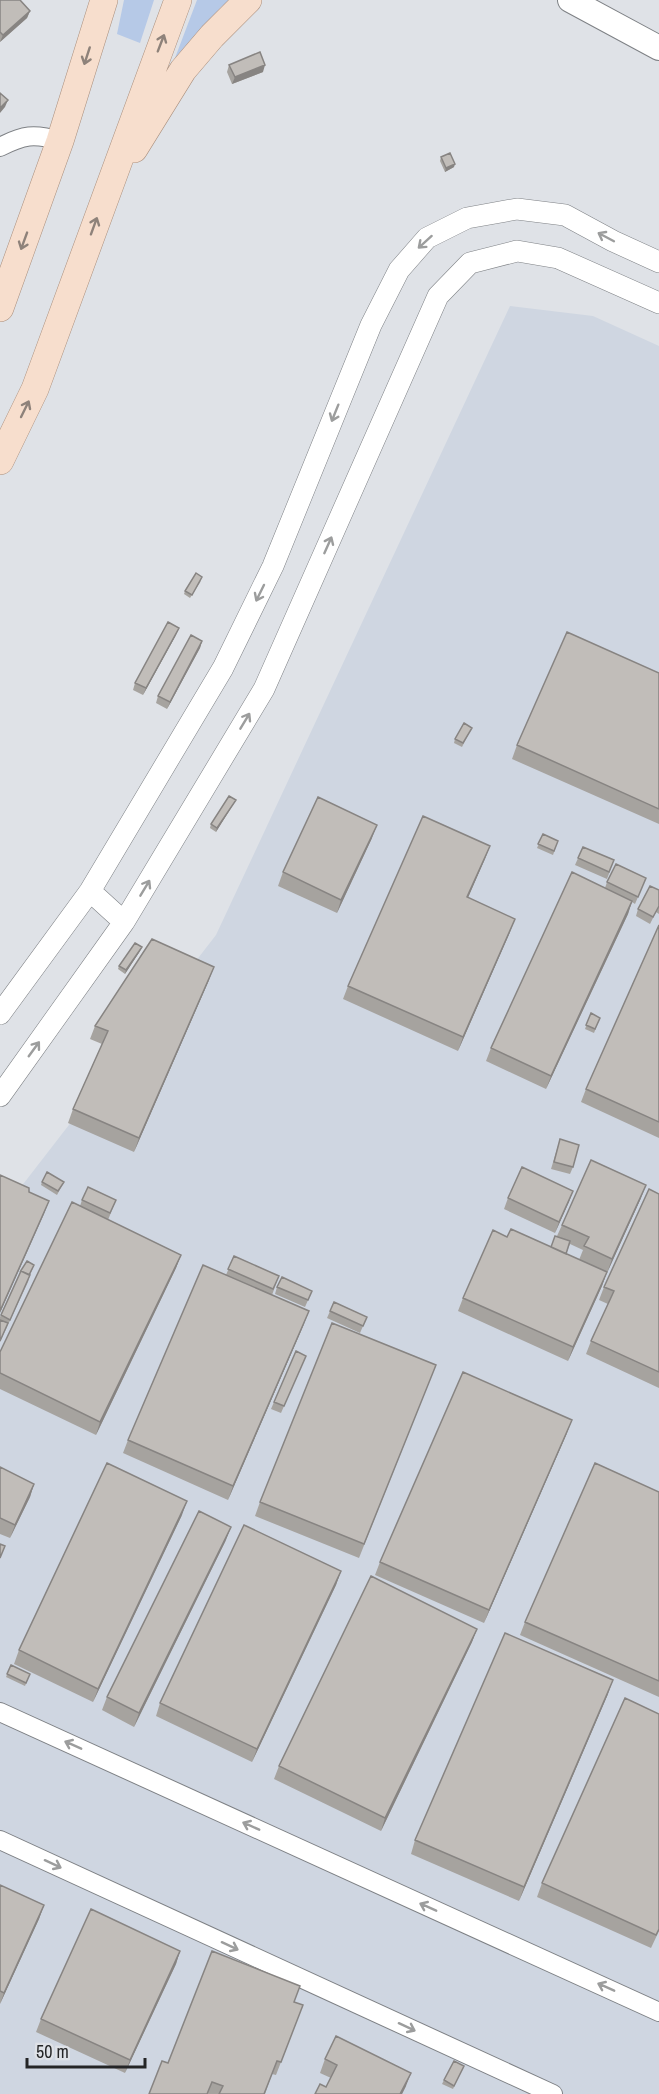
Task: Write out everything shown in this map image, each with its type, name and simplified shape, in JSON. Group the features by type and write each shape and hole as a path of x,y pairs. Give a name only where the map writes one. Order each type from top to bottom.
{"main road":[{"path":"0,308 60,141 104,0"},
{"path":"0,461 35,388 177,0"},
{"path":"106,193 183,70 212,36 248,0"},
{"path":"570,0 659,48"}],"street":[{"path":"0,147 25,136 41,135 60,141"},
{"path":"0,1014 90,891 223,668 273,566 371,326 399,270 406,262 428,238 467,218 516,209 565,215 659,262"},
{"path":"0,1096 124,922 264,689 438,296 471,263 517,251 558,258 659,303"},
{"path":"90,891 124,922"},
{"path":"0,1712 659,2012"},
{"path":"0,1840 552,2094"}],"shaded area":[{"path":"124,0 154,0 140,43 117,34"},
{"path":"197,0 230,0 175,58"},
{"path":"510,306 593,316 659,346 659,2094 0,2094 0,1214 216,935"}],"building":[{"path":"0,0 20,0 30,11 3,35 0,32"},
{"path":"260,52 265,65 235,77 229,65"},
{"path":"0,93 8,100 0,108"},
{"path":"450,153 455,164 446,168 441,157"},
{"path":"196,573 202,577 192,595 185,591"},
{"path":"168,622 179,628 146,688 135,683"},
{"path":"567,632 659,673 659,809 517,745"},
{"path":"191,635 202,641 170,702 158,696"},
{"path":"464,723 472,728 463,743 455,739"},
{"path":"229,796 236,800 217,828 211,824"},
{"path":"318,797 377,825 341,900 283,872"},
{"path":"423,816 490,846 467,897 515,919 463,1037 348,986"},
{"path":"543,834 558,841 554,851 538,844"},
{"path":"583,847 614,860 609,872 578,858"},
{"path":"616,864 646,878 638,897 607,882"},
{"path":"572,872 632,901 551,1076 491,1048"},
{"path":"650,886 659,890 659,906 653,917 638,909"},
{"path":"659,925 659,1122 586,1089"},
{"path":"152,939 214,967 139,1138 73,1109 108,1031 95,1026"},
{"path":"135,943 142,947 126,970 119,966"},
{"path":"591,1013 600,1018 595,1029 586,1025"},
{"path":"560,1139 579,1145 573,1167 554,1162"},
{"path":"591,1160 646,1185 612,1259 584,1246 589,1237 562,1225"},
{"path":"522,1167 573,1191 559,1222 508,1198"},
{"path":"47,1172 64,1182 58,1191 42,1182"},
{"path":"0,1175 29,1188 29,1192 49,1201 0,1311"},
{"path":"88,1187 116,1200 110,1213 82,1200"},
{"path":"649,1189 659,1194 659,1372 591,1341 614,1291 604,1287"},
{"path":"72,1202 181,1255 100,1422 0,1373 0,1352"},
{"path":"511,1229 607,1272 573,1347 463,1298 493,1230 507,1237"},
{"path":"555,1236 570,1241 566,1254 551,1247"},
{"path":"234,1256 279,1276 273,1289 228,1269"},
{"path":"27,1261 34,1265 29,1275 20,1272"},
{"path":"203,1265 309,1311 233,1486 128,1440"},
{"path":"21,1271 30,1275 10,1320 1,1315"},
{"path":"282,1277 312,1291 308,1300 277,1287"},
{"path":"334,1302 367,1317 363,1326 330,1311"},
{"path":"0,1320 8,1323 0,1341"},
{"path":"332,1323 436,1365 364,1544 260,1502"},
{"path":"296,1351 306,1356 284,1406 274,1402"},
{"path":"463,1372 572,1420 489,1610 380,1562"},
{"path":"107,1463 187,1501 98,1689 19,1650"},
{"path":"595,1463 659,1492 659,1681 525,1622"},
{"path":"0,1467 34,1484 15,1525 0,1518"},
{"path":"199,1511 231,1527 139,1713 107,1697"},
{"path":"244,1525 341,1571 257,1749 160,1703"},
{"path":"0,1544 5,1546 0,1558"},
{"path":"371,1576 477,1629 385,1818 279,1766"},
{"path":"505,1633 613,1680 524,1887 415,1840"},
{"path":"11,1665 30,1674 26,1683 7,1674"},
{"path":"625,1698 659,1714 659,1929 656,1935 542,1883"},
{"path":"0,1885 44,1905 4,1993 0,1991"},
{"path":"91,1909 180,1951 130,2060 41,2019"},
{"path":"212,1951 300,1986 294,2002 303,2005 281,2062 277,2061 264,2094 219,2094 223,2086 212,2082 207,2094 149,2094 162,2061 168,2063"},
{"path":"336,2036 411,2073 400,2094 315,2094 320,2084 326,2087 337,2065 325,2059"},
{"path":"454,2061 464,2066 454,2086 444,2080"}]}
